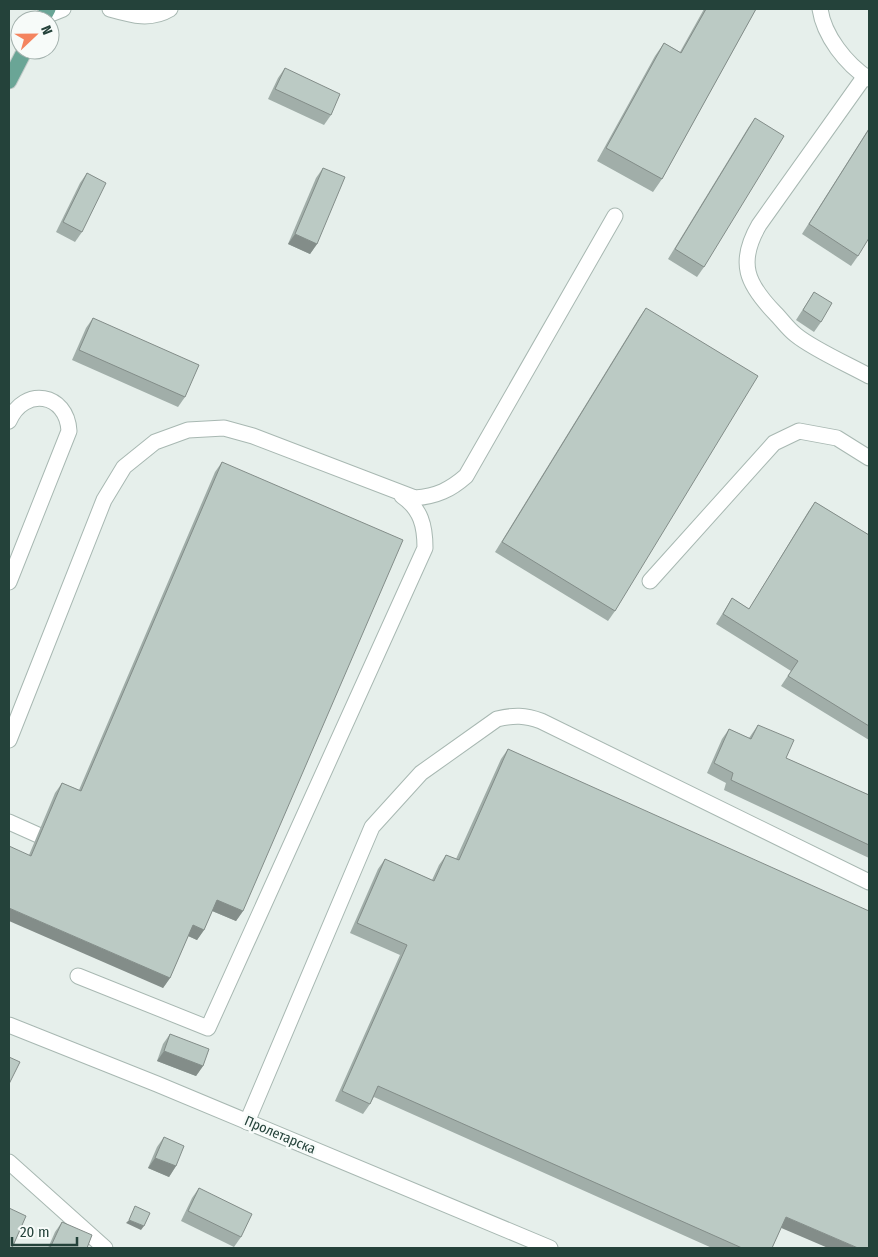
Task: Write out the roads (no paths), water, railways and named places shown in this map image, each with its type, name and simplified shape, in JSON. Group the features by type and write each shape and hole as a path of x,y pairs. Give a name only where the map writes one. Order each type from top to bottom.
{"main road":[{"path":"9,80 20,60"}],"street":[{"path":"111,9 129,16 147,17 170,9"},
{"path":"820,9 821,18 838,51 867,78 759,225 750,240 746,257 748,275 755,291 796,336 869,376"},
{"path":"9,740 104,500 124,467 155,442 188,430 224,428 253,436 415,498 434,496 452,488 466,476 615,216"},
{"path":"9,421 16,408 23,402 41,398 50,400 65,413 69,431 9,582"},
{"path":"650,581 774,443 799,432 837,438 869,458"},
{"path":"78,976 208,1028 425,548 425,531 420,515 411,502 397,492"},
{"path":"247,1122 372,827 421,773 497,719 512,715 527,716 541,721 869,882"},
{"path":"9,822 38,835"},
{"name":"Пролетарска","path":"9,1025 550,1248"},
{"path":"9,1162 105,1248"}]}
